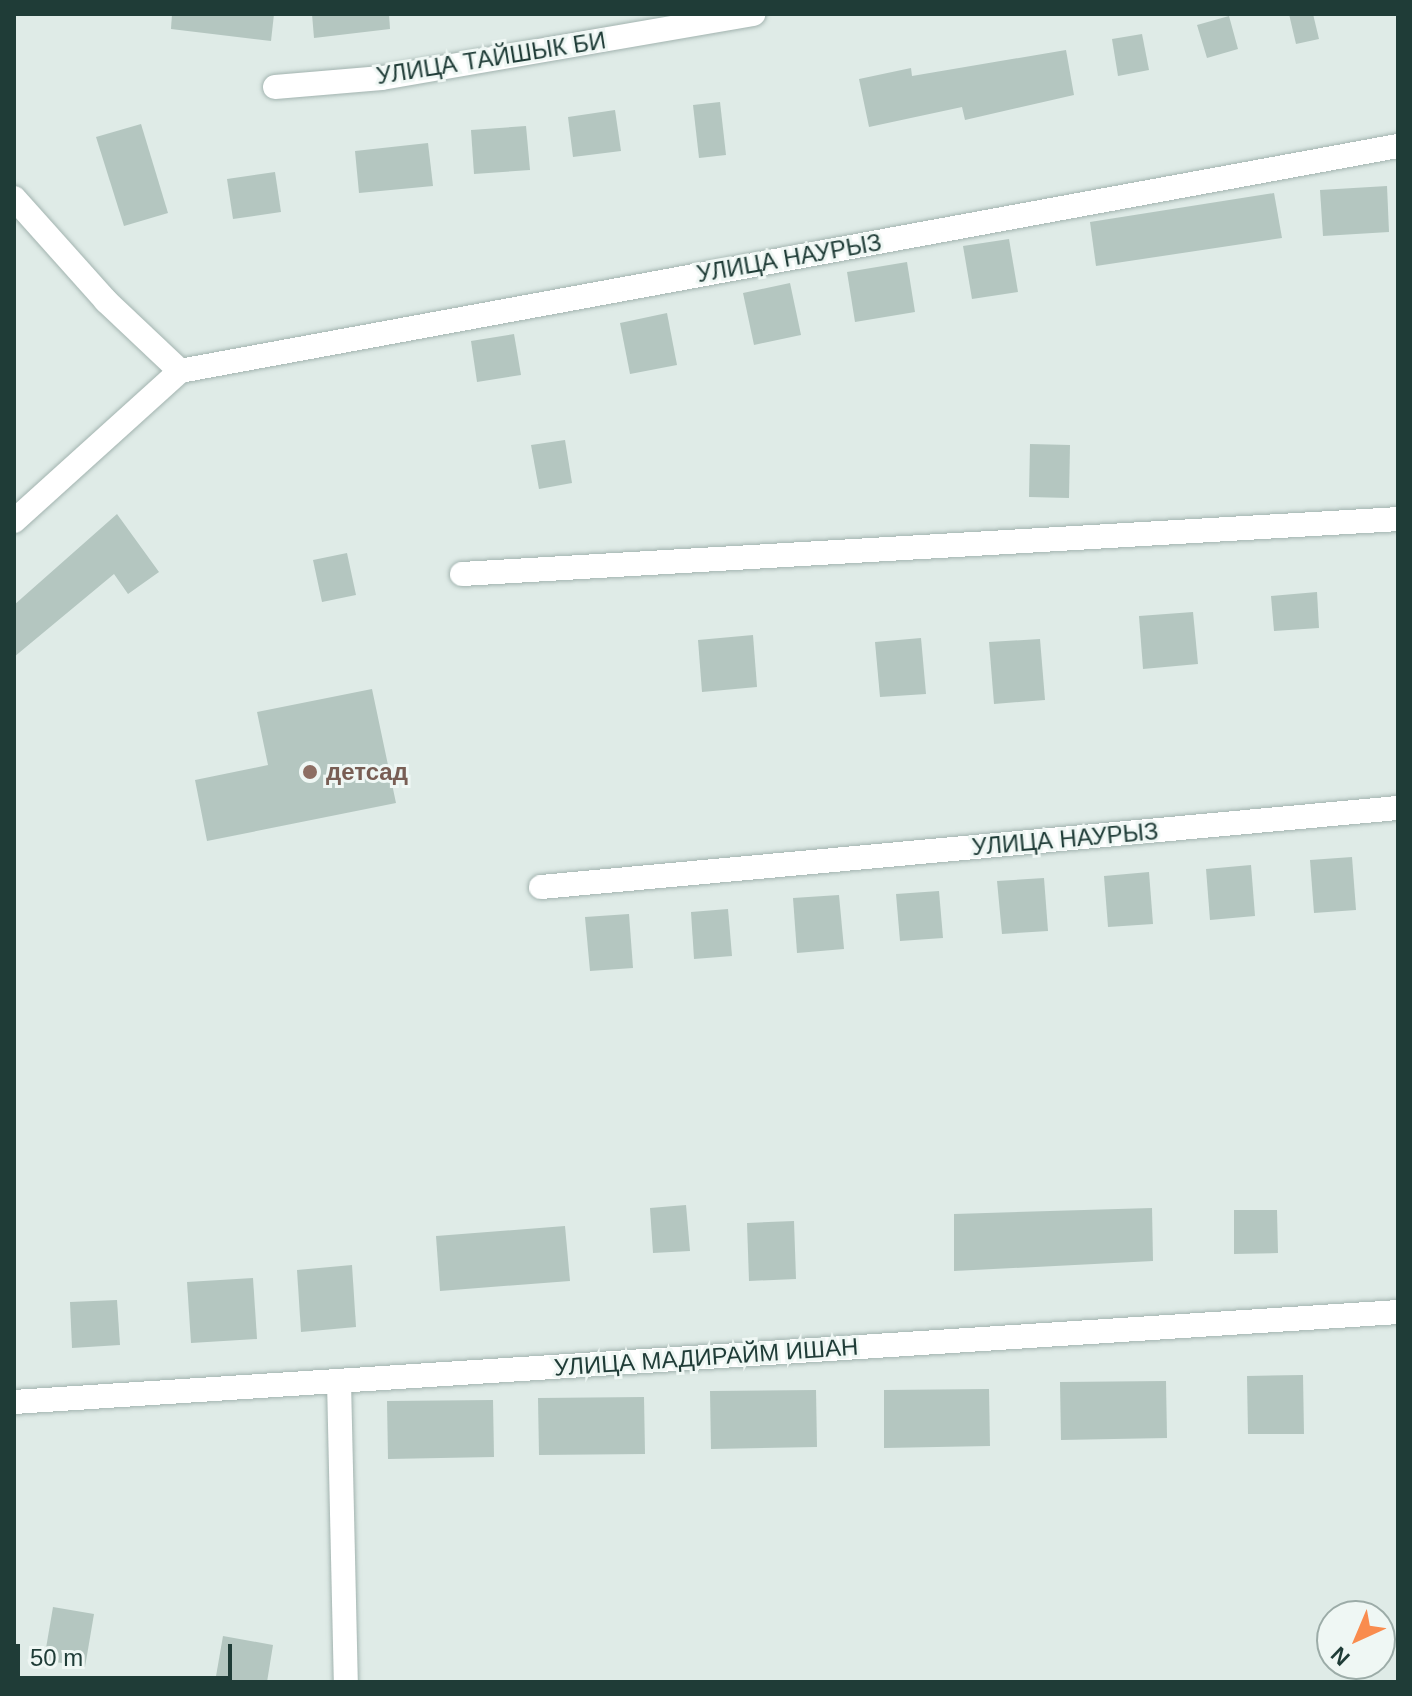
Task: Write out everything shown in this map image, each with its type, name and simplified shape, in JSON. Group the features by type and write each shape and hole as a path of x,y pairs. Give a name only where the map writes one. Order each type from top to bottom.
{"street":[{"name":"УЛИЦА ТАЙШЫК БИ","path":"275,87 382,78 754,14"},
{"name":"УЛИЦА НАУРЫЗ","path":"180,371 1398,146"},
{"path":"14,198 106,301 180,371 14,521"},
{"path":"462,574 1398,519"},
{"name":"УЛИЦА НАУРЫЗ","path":"541,887 1398,808"},
{"name":"УЛИЦА МАДИРАЙМ ИШАН","path":"14,1402 1398,1312"},
{"path":"339,1381 346,1682"}],"building":[{"path":"172,14 274,14 271,41 171,29"},
{"path":"312,14 389,14 390,29 314,38"},
{"path":"1289,14 1313,14 1319,39 1296,44"},
{"path":"1229,16 1238,49 1207,58 1197,25"},
{"path":"1142,34 1149,70 1118,76 1112,39"},
{"path":"1066,50 1074,95 965,120 962,107 869,127 859,79 911,68 912,76"},
{"path":"720,102 726,155 699,158 693,105"},
{"path":"615,110 621,151 573,157 568,117"},
{"path":"141,124 168,213 124,226 96,137"},
{"path":"526,126 530,170 474,174 471,130"},
{"path":"428,143 433,186 359,193 355,151"},
{"path":"275,172 281,212 233,219 227,179"},
{"path":"1387,186 1389,232 1323,236 1320,190"},
{"path":"1274,193 1282,238 1096,266 1090,222"},
{"path":"1009,239 1018,292 972,299 963,246"},
{"path":"907,262 915,312 855,322 847,272"},
{"path":"790,283 801,335 754,345 743,293"},
{"path":"667,313 677,365 630,374 620,323"},
{"path":"514,334 521,375 477,382 471,341"},
{"path":"565,440 572,483 539,489 531,445"},
{"path":"1030,444 1070,445 1069,498 1029,497"},
{"path":"117,514 159,572 128,594 114,574 14,657 14,605"},
{"path":"347,553 356,595 322,602 313,560"},
{"path":"1317,592 1319,628 1274,631 1271,596"},
{"path":"1193,612 1198,664 1143,669 1139,616"},
{"path":"753,635 757,687 702,692 698,640"},
{"path":"921,638 926,694 880,697 875,642"},
{"path":"1040,639 1045,700 994,704 989,642"},
{"name":"детсад","path":"372,689 396,803 207,841 195,780 268,765 257,712"},
{"path":"1352,857 1356,910 1314,913 1310,860"},
{"path":"1251,865 1255,916 1210,920 1206,869"},
{"path":"1149,872 1153,924 1108,927 1104,876"},
{"path":"1044,878 1048,931 1002,934 997,881"},
{"path":"939,891 943,938 900,941 896,894"},
{"path":"839,895 844,949 797,953 793,898"},
{"path":"728,909 732,956 694,959 691,912"},
{"path":"629,914 633,968 590,971 585,917"},
{"path":"686,1205 690,1251 653,1253 650,1208"},
{"path":"1152,1208 1153,1261 954,1271 954,1214"},
{"path":"1234,1210 1277,1210 1278,1253 1234,1254"},
{"path":"794,1221 796,1279 749,1281 747,1223"},
{"path":"565,1226 570,1281 440,1291 436,1236"},
{"path":"352,1265 356,1327 301,1332 297,1270"},
{"path":"253,1278 257,1339 191,1343 187,1282"},
{"path":"117,1300 120,1345 72,1348 70,1302"},
{"path":"1303,1375 1304,1434 1248,1434 1247,1376"},
{"path":"1166,1381 1167,1438 1061,1440 1060,1382"},
{"path":"989,1389 990,1446 884,1448 884,1390"},
{"path":"816,1390 817,1447 711,1449 710,1391"},
{"path":"644,1397 645,1454 539,1455 538,1398"},
{"path":"493,1400 494,1457 388,1459 387,1401"},
{"path":"53,1607 94,1614 85,1667 44,1660"},
{"path":"223,1636 273,1645 267,1682 215,1682"}],"place":[{"name":"детсад","path":"310,772"}]}
